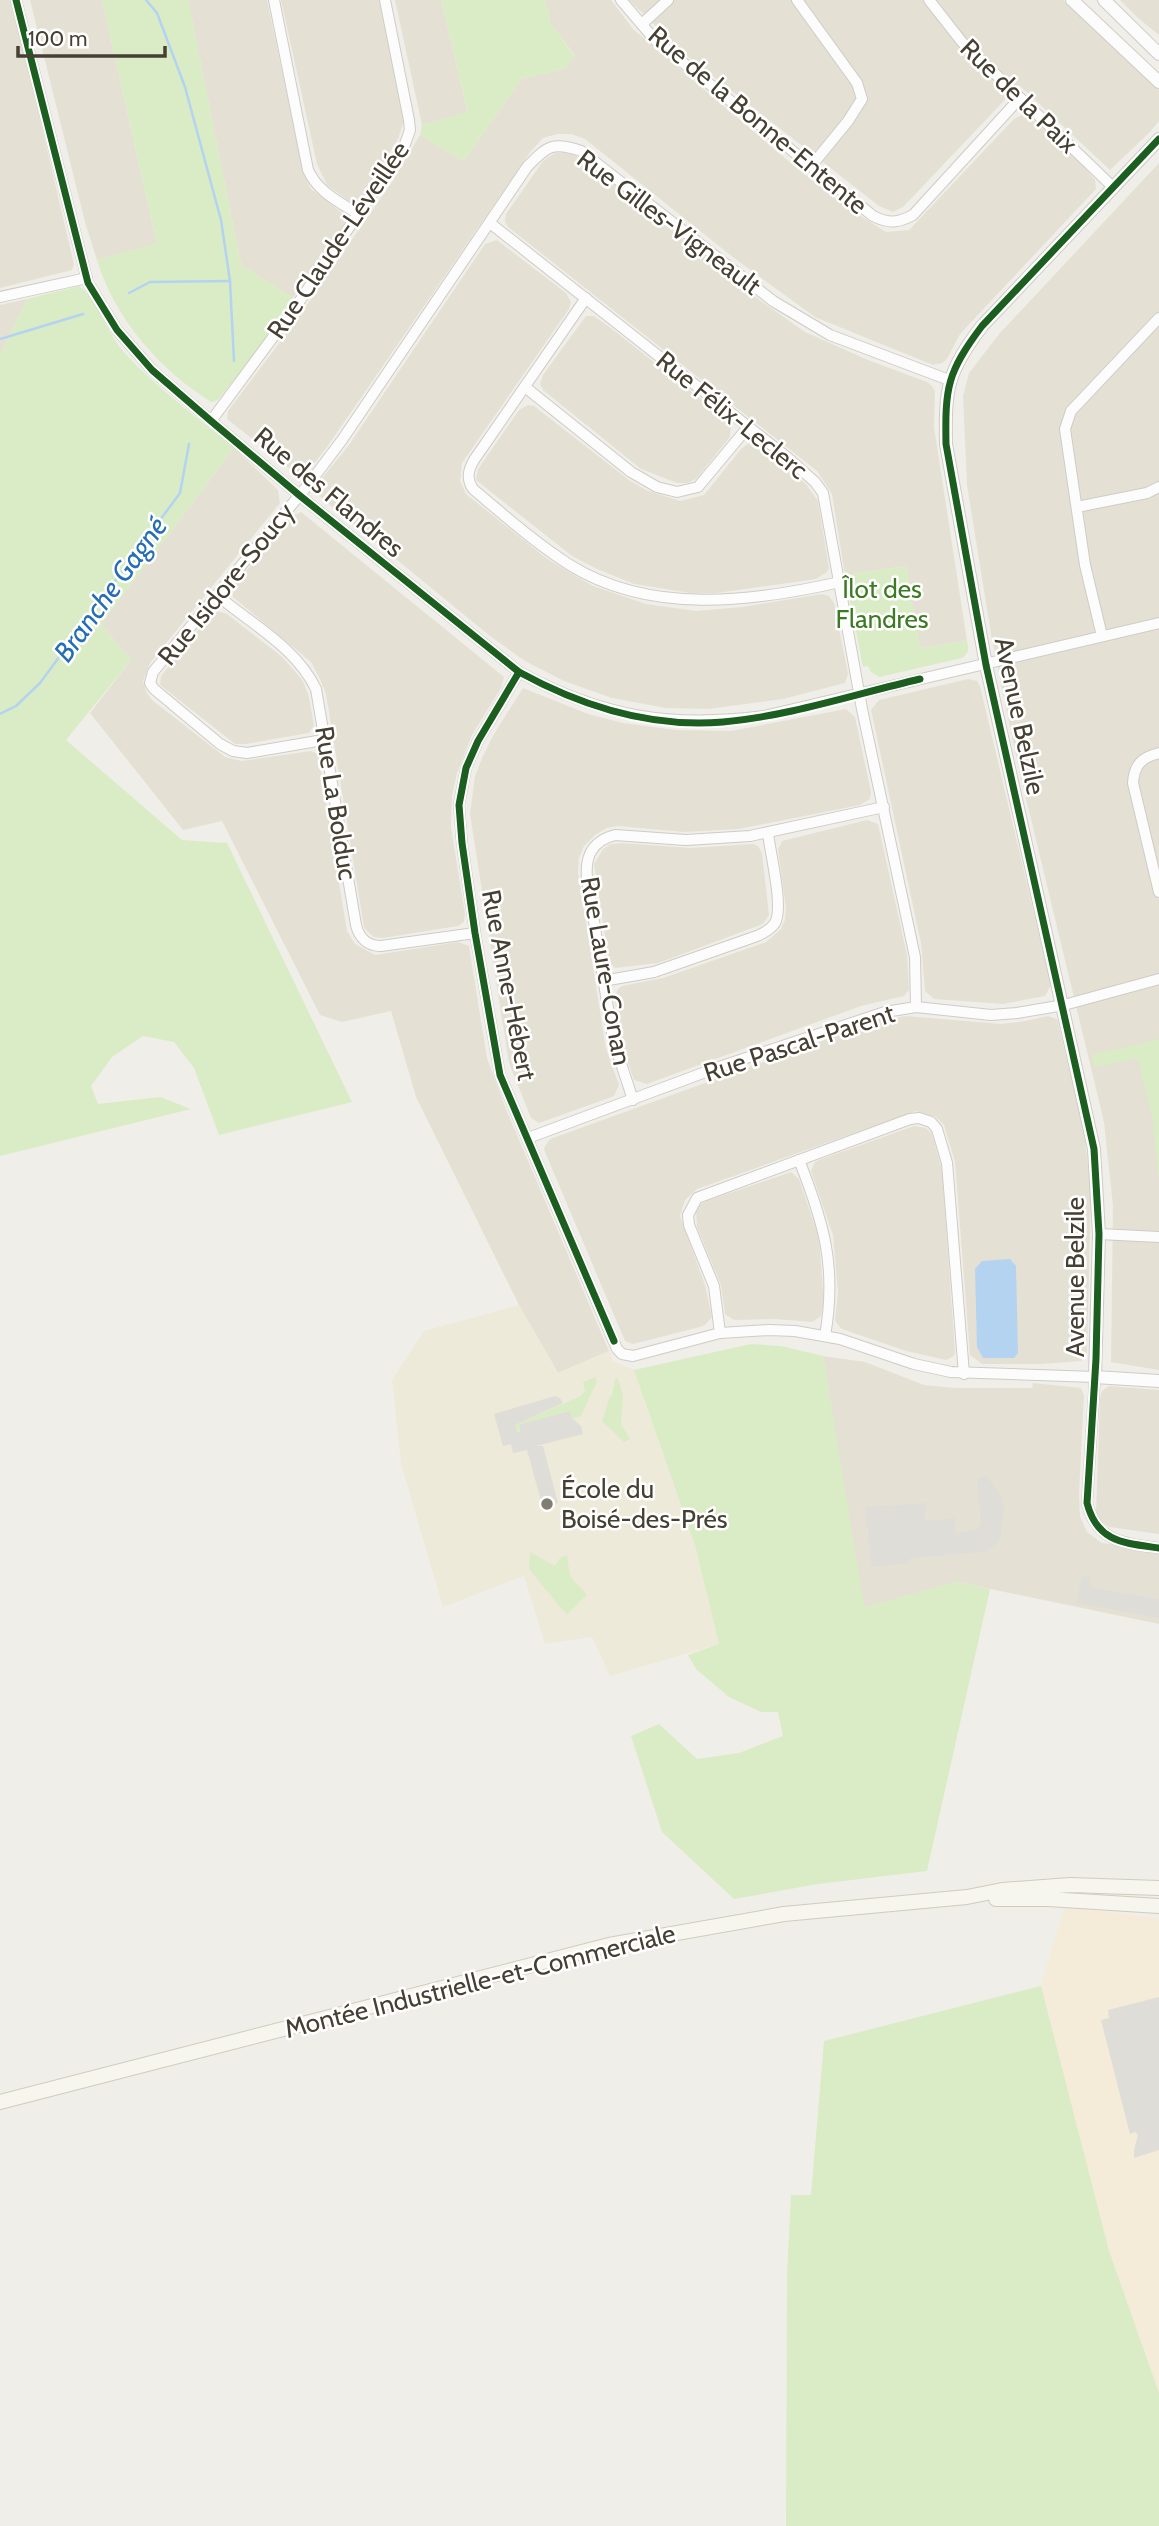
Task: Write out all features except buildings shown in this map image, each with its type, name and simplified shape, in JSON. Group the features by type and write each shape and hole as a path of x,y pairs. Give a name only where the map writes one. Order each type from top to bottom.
{"main road":[{"name":"Montée Industrielle-et-Commerciale","path":"0,2102 609,1945 784,1914 967,1897 1002,1890 1069,1885 1159,1888"},
{"name":"Montée Industrielle-et-Commerciale","path":"967,1897 1159,1906"}],"street":[{"name":"Rue des Flandres","path":"16,0 87,278 117,330 152,370 211,421 519,672 549,688 594,706 640,717 721,722 764,716 1159,623"},
{"path":"274,0 308,170 314,182 324,192 358,214"},
{"name":"Rue Claude-Léveillée","path":"211,421 299,302 405,144 410,130 386,0"},
{"name":"Rue de la Bonne-Entente","path":"621,0 655,40 873,216 886,222 899,222 913,215 1019,99"},
{"path":"642,24 668,0"},
{"path":"797,0 857,83 862,99 848,121 812,165"},
{"name":"Rue de la Paix","path":"929,0 962,43 1113,187"},
{"path":"1072,0 1159,82"},
{"path":"1104,0 1159,54"},
{"name":"Avenue Belzile","path":"1095,1377 1099,1234 1094,1149 986,665 946,444 945,411 949,380 964,351 982,326 1159,139"},
{"name":"Rue Gilles-Vigneault","path":"299,495 342,440 527,167 544,149 561,144 581,150 773,301 803,320 830,335 949,380"},
{"name":"Rue Félix-Leclerc","path":"490,223 788,458 815,482 823,493 860,694 915,957 916,1007"},
{"path":"0,297 87,278"},
{"path":"586,298 474,460 470,467 468,483 473,489 542,546 571,566 623,589 663,599 732,599 840,582"},
{"path":"1102,636 1085,565 1065,429 1070,411 1159,318"},
{"path":"525,387 631,472 657,487 677,492 698,487 748,427"},
{"path":"1077,508 1147,493 1159,487"},
{"name":"Rue Isidore-Soucy","path":"299,495 153,672 152,686 225,748 233,751 247,753 323,740"},
{"name":"Rue La Bolduc","path":"217,595 289,652 307,671 317,695 356,925 364,940 382,946 475,933"},
{"name":"Rue Anne-Hébert","path":"519,672 474,748 460,793 461,844 500,1074 614,1341 622,1354 633,1356 720,1334"},
{"path":"1159,753 1145,758 1133,774 1159,892"},
{"name":"Rue Laure-Conan","path":"633,1100 613,1039 586,870 588,855 598,842 615,835 707,839 768,833 884,807"},
{"path":"604,981 653,972 757,936 771,928 778,909 768,833"},
{"name":"Rue Pascal-Parent","path":"528,1139 784,1045 885,1012 916,1007 991,1015 1017,1013 1064,1005 1159,979"},
{"path":"964,1374 947,1163 937,1129 931,1122 919,1118 910,1119 696,1198 688,1215 689,1225 713,1286 720,1334 769,1329 825,1336 914,1364 964,1374 1159,1381"},
{"path":"799,1160 827,1242 831,1291 825,1336"},
{"path":"1099,1234 1159,1237"},
{"path":"1095,1377 1087,1503 1090,1518 1099,1530 1112,1539 1159,1548"}],"shaded area":[{"path":"0,0 12,0 74,264 72,270 0,288"},
{"path":"30,0 102,0 157,244 97,260 85,222"},
{"path":"188,0 267,0 304,175 311,189 345,215 343,226 293,298 241,265"},
{"path":"281,0 379,0 404,121 398,139 359,201 349,201 327,185 317,164"},
{"path":"395,0 441,0 468,113 422,125"},
{"path":"545,0 611,0 633,29 793,165 845,206 886,232 909,230 1014,119 1025,113 1079,161 1095,180 1096,189 960,334 947,359 933,365 815,317 734,258 585,139 571,134 543,138 531,151 327,447 313,465 301,474 288,467 227,419 228,411 295,322 392,182 420,135 464,161 521,79 566,68 575,56 551,24"},
{"path":"629,0 1063,0 1159,90 1159,121 1110,170 1019,85 903,207 893,212 879,206 687,56"},
{"path":"1120,0 1159,0 1159,35 1138,18"},
{"path":"566,152 580,158 761,301 805,332 932,386 935,391 934,427 967,641 920,648 906,566 845,575 832,494 817,471 508,227 505,222 506,214 543,161 555,153"},
{"path":"1159,163 1159,1370 1111,1362 1113,1206 1104,1122 1018,765 992,640 967,485 963,396 969,373 1000,333"},
{"path":"497,240 566,293 571,302 569,309 462,463 460,481 466,494 546,558 593,586 646,604 696,611 742,607 822,594 829,596 834,603 848,674 845,683 783,699 708,709 666,708 612,698 564,681 525,661 490,636 319,496 318,483 349,445 485,244"},
{"path":"27,299 0,356 0,305"},
{"path":"586,316 594,316 612,329 725,418 731,426 730,437 696,479 677,483 641,469 543,390 540,384 543,375"},
{"path":"528,405 534,406 629,480 646,490 680,501 704,495 741,449 755,443 806,484 818,501 829,568 827,572 816,579 717,593 690,593 634,584 572,556 476,480 478,469 519,410"},
{"path":"234,448 278,490 280,503 150,663 143,681 147,693 152,700 225,757 242,761 311,751 318,754 347,931 355,944 375,955 458,942 469,946 487,1058 609,1351 558,1373 519,1305 416,1097 391,1011 342,1022 320,1015 222,821 183,830 90,713 131,660 101,624"},
{"path":"301,512 504,677 501,688 472,735 457,773 452,796 451,827 465,914 464,922 458,926 383,938 374,937 364,927 326,694 311,662 233,597 235,584 292,516"},
{"path":"217,611 227,614 281,656 303,681 314,726 309,733 235,744 160,685 161,676 210,615"},
{"path":"968,679 977,681 980,686 1051,985 1045,996 1003,1004 934,999 925,991 921,943 871,710 879,700"},
{"path":"523,688 588,714 623,723 676,730 731,731 846,709 855,717 871,792 870,799 860,805 739,829 684,832 618,826 607,828 595,835 584,846 579,858 578,872 606,1049 619,1085 614,1096 539,1123 531,1118 509,1063 470,814 475,776 483,756"},
{"path":"867,820 878,824 907,955 909,990 904,996 861,1006 647,1084 634,1080 622,1045 615,1000 617,990 622,986 663,978 766,942 781,929 785,920 786,908 778,850 782,841"},
{"path":"611,844 691,848 753,844 758,846 762,853 769,915 763,924 658,963 615,968 609,962 594,864 603,849"},
{"path":"907,1016 1001,1024 1048,1016 1057,1019 1084,1132 1091,1192 1087,1354 1081,1361 982,1364 970,1355 955,1162 944,1125 936,1117 916,1111 697,1189 685,1200 680,1216 705,1285 712,1317 700,1327 633,1344 625,1341 545,1152 544,1148 550,1139 880,1020"},
{"path":"914,1126 926,1128 932,1134 942,1170 955,1352 954,1356 946,1360 906,1351 842,1329 838,1325 835,1320 838,1292 833,1235 811,1171 819,1160"},
{"path":"791,1172 799,1179 819,1238 824,1301 821,1316 812,1322 734,1320 725,1314 721,1285 697,1227 696,1211 701,1204 709,1200"},
{"name":"École du Boisé-des-Prés","path":"519,1305 558,1373 609,1351 613,1361 634,1370 695,1545 719,1644 610,1676 592,1637 545,1644 524,1576 443,1607 401,1464 392,1380 424,1331"},
{"path":"823,1356 865,1362 924,1385 955,1388 1032,1388 1033,1383 1081,1388 1084,1396 1080,1516 1087,1532 1102,1543 1159,1551 1159,1624 957,1582 863,1608"},
{"path":"1109,1386 1159,1390 1159,1534 1109,1527 1096,1513 1100,1398 1102,1391"},
{"path":"555,1396 563,1403 515,1425 517,1432 520,1432 520,1424 570,1411 572,1418 581,1426 583,1434 536,1446 543,1446 558,1503 543,1508 527,1450 513,1453 511,1444 503,1446 494,1414"},
{"path":"987,1476 1001,1496 1004,1508 1001,1537 995,1545 985,1552 910,1558 910,1563 871,1567 865,1507 926,1503 924,1521 955,1518 956,1534 976,1530 981,1525 977,1478"},
{"path":"1082,1576 1090,1577 1090,1587 1159,1599 1159,1618 1076,1603"},
{"path":"1065,1906 1159,1919 1159,2393 1109,2251 1041,1986"},
{"path":"1159,1997 1159,2150 1134,2158 1138,2135 1135,2132 1130,2134 1101,2020 1109,2018 1108,2010"}],"green space":[{"path":"102,0 188,0 241,265 293,298 218,400 211,402 174,374 141,341 115,302 97,260 157,243"},
{"path":"441,0 545,0 551,24 575,57 566,68 521,79 464,161 420,135 422,125 468,112"},
{"path":"79,286 91,298 118,345 136,365 234,448 101,624 131,660 66,740 182,840 227,843 352,1102 219,1135 194,1068 174,1042 143,1036 112,1057 91,1086 98,1104 160,1097 191,1109 0,1156 0,356 27,299"},
{"name":"Îlot des Flandres","path":"906,566 920,648 967,641 968,651 962,658 879,677 871,672 868,666 863,667 845,575"},
{"path":"1159,1039 1159,1179 1152,1117 1138,1058 1094,1067 1092,1055"},
{"path":"751,1344 781,1346 823,1356 864,1607 957,1582 990,1589 927,1871 818,1884 734,1899 662,1832 631,1736 659,1724 697,1759 739,1753 783,1736 778,1712 761,1712 729,1697 696,1669 688,1655 719,1644 695,1545 634,1370"},
{"path":"595,1377 597,1381 581,1416 573,1419 569,1411 520,1424 521,1431 517,1432 515,1425 581,1396 585,1391 583,1382"},
{"path":"618,1378 623,1396 621,1424 630,1439 624,1442 602,1421 612,1396 615,1379"},
{"path":"530,1552 555,1566 560,1558 567,1555 570,1576 587,1595 567,1615 529,1569"},
{"path":"1041,1986 1109,2251 1159,2393 1159,2526 786,2526 787,2274 791,2195 811,2195 824,2041"}],"water":[{"path":"1010,1259 1016,1266 1018,1353 1014,1358 983,1358 977,1347 975,1269 982,1261"}],"waterway":[{"name":"Branche Gagné","path":"146,0 157,13 185,87 221,220 230,281 234,361"},
{"path":"129,293 150,282 230,281"},
{"path":"0,339 83,314"},
{"name":"Branche Gagné","path":"0,714 16,706 40,683 180,493 189,444"}],"cycle path":[{"path":"16,0 88,283 117,330 152,370 211,421 519,672 567,695 618,712 670,722 696,723 773,715 920,679"},
{"path":"1159,139 982,326 955,369 950,381 946,408 946,444 986,665 1094,1149 1099,1234 1096,1359 1087,1503 1091,1516 1105,1533 1123,1542 1159,1548"},
{"path":"519,672 478,741 466,768 459,805 462,843 500,1075 614,1341"}],"place":[{"name":"École du Boisé-des-Prés","path":"547,1504"}]}
